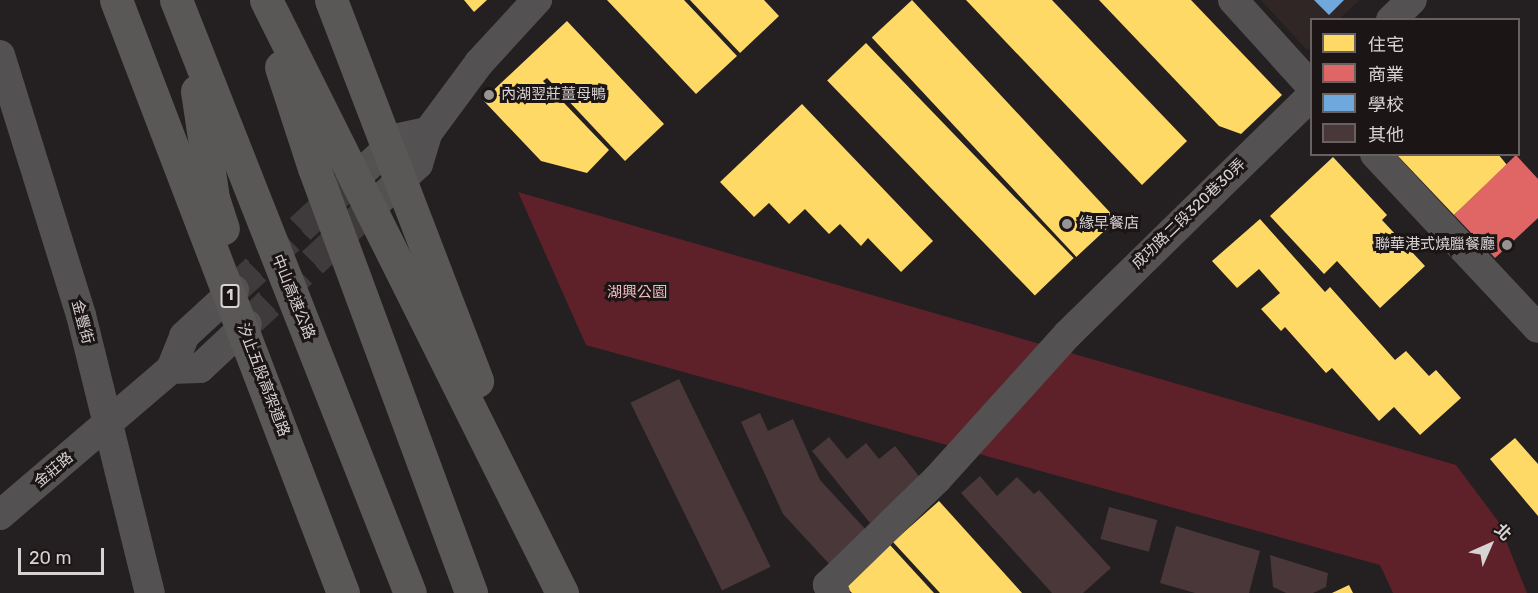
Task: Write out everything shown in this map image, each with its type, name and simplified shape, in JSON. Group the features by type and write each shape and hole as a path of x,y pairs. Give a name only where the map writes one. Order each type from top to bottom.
{"highway":[{"name":"汐止五股高架道路","path":"116,0 343,593"},
{"name":"中山高速公路","path":"176,0 410,593"},
{"path":"259,0 314,168 471,593"},
{"path":"266,0 560,593"},
{"path":"331,0 560,593"},
{"path":"189,32 213,198 328,593"}],"street":[{"path":"377,202 418,164 428,132 479,63 537,0"},
{"path":"1233,0 1310,86"},
{"path":"1393,18 1412,0"},
{"name":"金豐街","path":"0,55 81,315 150,593"},
{"name":"成功路二段320巷30弄","path":"832,589 958,456 1068,334 1310,96"},
{"path":"364,170 399,138 428,132"},
{"path":"1377,156 1538,328"},
{"path":"234,290 184,336 171,369 200,368 247,324"},
{"name":"金莊路","path":"0,515 171,369"}],"shaded area":[{"path":"1261,0 1360,0 1340,18 1310,18 1310,47 1307,50"}],"green space":[{"name":"湖興公園","path":"518,192 1456,465 1498,521 1527,593 1393,593 1380,565 586,345"}],"building: 住宅":[{"path":"464,0 487,0 474,12"},
{"path":"607,0 684,0 737,56 696,94"},
{"path":"690,0 764,0 779,16 740,53"},
{"path":"912,0 1117,219 1076,257 872,38"},
{"path":"966,0 1052,0 1187,141 1142,185"},
{"path":"1099,0 1191,0 1282,95 1241,134 1219,126"},
{"path":"567,21 664,124 625,161 547,78 543,81 609,150 587,173 541,161 483,100"},
{"path":"866,43 1074,258 1035,296 827,81"},
{"path":"802,104 933,241 901,272 868,238 861,246 840,224 829,234 805,209 789,224 769,203 754,217 720,182"},
{"path":"1398,156 1500,156 1507,165 1454,215"},
{"path":"1333,157 1387,215 1382,220 1425,266 1380,308 1337,261 1324,274 1270,216"},
{"path":"1260,219 1325,292 1330,287 1395,360 1406,351 1429,376 1436,370 1461,398 1420,435 1394,407 1379,421 1332,368 1326,373 1285,327 1281,331 1261,309 1280,293 1259,269 1237,288 1212,261"},
{"path":"1515,438 1538,464 1538,516 1490,459"},
{"path":"939,501 1022,593 940,593 893,542"},
{"path":"890,545 934,593 852,593 845,586"},
{"path":"1349,585 1353,593 1332,593"}],"building: 商業":[{"path":"1515,156 1538,179 1538,218 1495,258 1454,215"}],"building: 學校":[{"path":"1314,0 1344,0 1329,15"}],"building: 其他":[{"path":"679,379 771,567 722,591 630,403"},
{"path":"760,413 768,431 793,419 820,480 868,532 832,567 783,514 741,422"},
{"path":"829,437 847,459 866,443 879,459 895,446 922,480 870,523 812,451"},
{"path":"980,476 997,496 1017,477 1034,494 1039,490 1111,568 1083,593 1052,593 961,493"},
{"path":"1109,507 1157,520 1149,552 1100,539"},
{"path":"1176,526 1260,551 1249,593 1195,593 1160,583"},
{"path":"1270,555 1328,573 1326,587 1313,593 1286,593 1273,587"}],"tunnel":[{"path":"234,290 364,170"},
{"path":"247,324 377,202"}],"place":[{"name":"內湖翌莊薑母鴨","path":"489,95"},
{"name":"緣早餐店","path":"1067,224"},
{"name":"聯華港式燒臘餐廳","path":"1507,245"}]}
